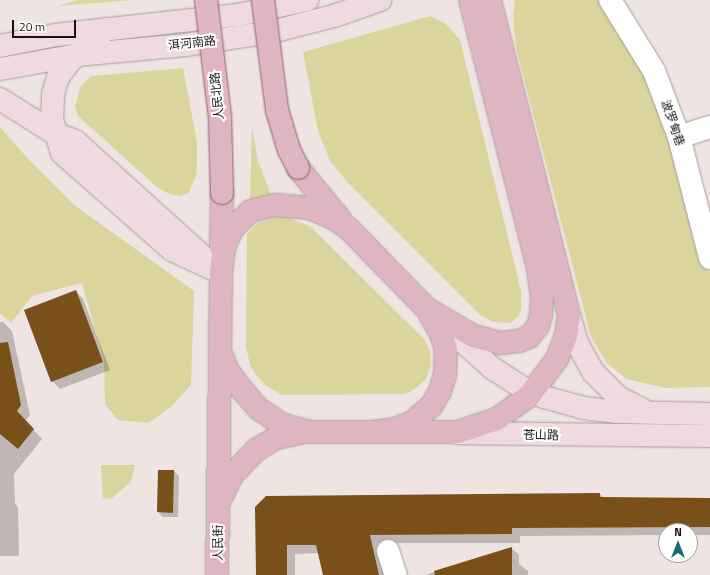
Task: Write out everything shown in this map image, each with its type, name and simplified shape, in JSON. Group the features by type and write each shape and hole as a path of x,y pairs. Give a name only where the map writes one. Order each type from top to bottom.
{"main road":[{"name":"人民北路","path":"206,0 220,117 222,193 221,273"},
{"path":"263,0 277,110 289,150 298,168 349,229 482,361 511,381 532,392 556,401 600,410 674,415 710,414"},
{"name":"洱河南路","path":"0,46 30,39 106,29 238,15 308,0"},
{"name":"洱河南路","path":"0,69 77,55 186,45 263,34 328,18 380,0"},
{"path":"428,309 473,336 500,342 514,342 529,337 538,326 541,315 542,297 538,268 470,0"},
{"path":"490,0 569,315 582,355 607,388 624,401 644,411 674,415"},
{"path":"106,29 62,70 55,86 52,108 54,133 62,153 172,250 221,273 224,248 232,229 244,216 259,208 284,204 310,208 333,218 349,229"},
{"path":"0,99 54,133"},
{"name":"人民街","path":"217,575 221,273"},
{"path":"218,510 226,485 250,454 276,438 309,432 373,432 394,429 413,422 432,405 440,391 445,375 446,350 442,336 428,309"},
{"path":"447,433 468,430 493,421 514,408 532,392 556,359 566,336 569,315"},
{"path":"220,352 235,381 259,408 284,425 309,432"},
{"name":"苍山路","path":"373,432 710,436"}],"street":[{"name":"波罗甸巷","path":"610,0 654,71 679,137 710,258"},
{"path":"679,137 710,127"},
{"path":"388,551 396,575"}],"shaded area":[{"path":"78,0 132,0 58,6"},
{"path":"515,0 606,0 639,61 669,133 710,273 710,387 666,388 626,379 606,362 591,337 516,48 513,16"},
{"path":"430,16 446,24 460,40 521,291 521,309 518,317 510,323 493,322 479,314 349,184 330,161 318,131 303,52"},
{"path":"183,68 197,142 197,159 196,176 189,192 181,196 169,194 158,188 78,116 75,106 81,86 91,76"},
{"path":"252,126 258,161 272,197 250,204"},
{"path":"0,127 31,162 74,205 194,291 191,385 171,407 148,423 118,420 105,404 104,361 82,283 32,296 11,323 0,313"},
{"path":"283,216 310,226 424,339 430,351 431,365 426,379 415,389 405,394 282,395 265,385 256,375 250,365 246,347 247,234 258,223"},
{"path":"101,465 135,465 131,482 112,498 103,499"}],"building":[{"path":"76,290 103,362 51,382 24,310"},
{"path":"8,342 21,405 17,411 34,429 18,449 0,434 0,343"},
{"path":"158,470 174,470 173,513 157,512"},
{"path":"600,493 600,497 710,498 710,527 698,527 698,523 658,523 658,527 512,528 512,534 370,535 379,575 323,575 316,545 287,545 287,575 256,575 255,507 266,496"},
{"path":"512,547 512,575 435,575 434,571"}]}
